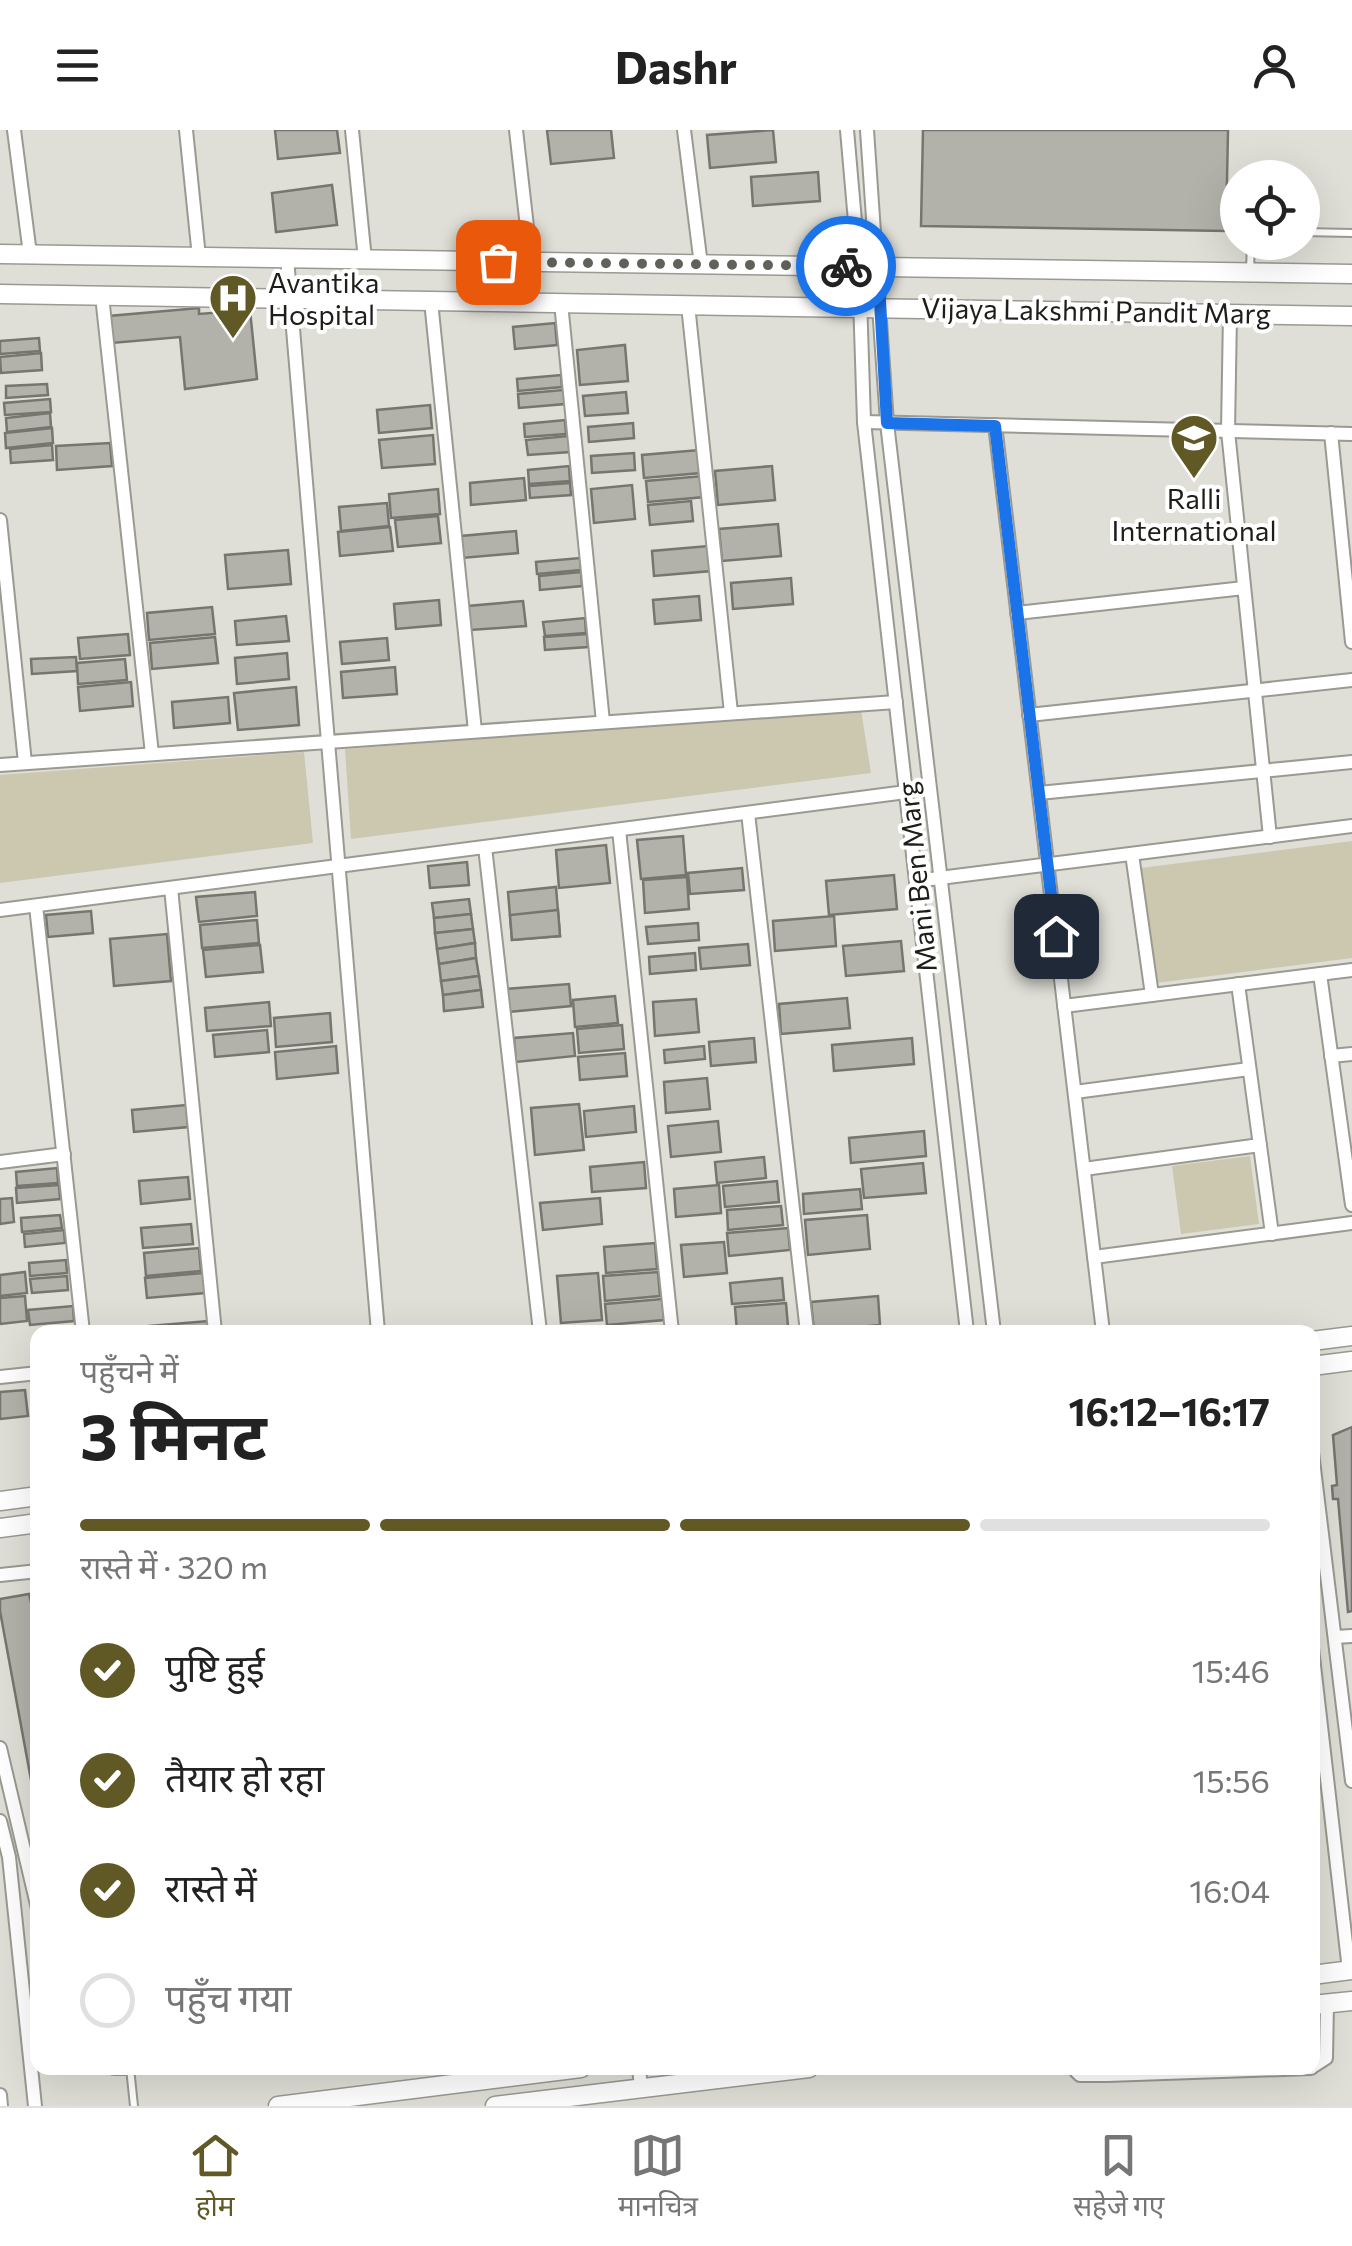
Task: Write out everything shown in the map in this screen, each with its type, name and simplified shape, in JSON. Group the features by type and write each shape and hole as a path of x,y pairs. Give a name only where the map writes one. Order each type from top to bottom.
{"street":[{"path":"14,130 30,254"},
{"path":"186,130 198,257"},
{"path":"352,130 365,260"},
{"path":"516,130 532,262"},
{"path":"684,130 700,264"},
{"path":"847,130 868,266"},
{"name":"Mani Ben Marg","path":"868,130 864,422 967,1325"},
{"name":"Vijaya Lakshmi Pandit Marg","path":"0,254 1352,274"},
{"path":"287,258 377,1325"},
{"name":"Vijaya Lakshmi Pandit Marg","path":"0,294 868,305 1352,316"},
{"path":"102,296 152,754"},
{"path":"431,301 475,731"},
{"path":"560,303 603,722"},
{"path":"688,305 731,714"},
{"name":"Mani Ben Marg","path":"868,305 887,423 993,1325"},
{"path":"1230,314 1228,431 1270,837"},
{"path":"864,422 1352,434"},
{"path":"995,426 1103,1325"},
{"path":"1331,433 1352,642"},
{"path":"0,520 24,763"},
{"path":"1017,613 1244,588"},
{"path":"1030,715 1352,680"},
{"path":"0,765 896,702"},
{"path":"1039,793 1352,762"},
{"path":"0,910 906,792"},
{"path":"748,813 806,1325"},
{"path":"916,882 1352,826"},
{"path":"620,830 671,1325"},
{"path":"485,847 539,1325"},
{"path":"1132,854 1152,995"},
{"path":"171,888 215,1325"},
{"path":"36,906 82,1325"},
{"path":"1064,1006 1352,970"},
{"path":"1320,974 1347,1135 1352,1205"},
{"path":"1238,984 1272,1234"},
{"path":"1331,1056 1352,1054"},
{"path":"1075,1092 1250,1069"},
{"path":"1084,1170 1260,1146"},
{"path":"0,1162 64,1154"},
{"path":"1094,1257 1352,1223"},
{"path":"1320,1340 1352,1336"},
{"path":"1320,1365 1352,1361"},
{"path":"0,1377 30,1374"},
{"path":"0,1501 30,1497"},
{"path":"1320,1516 1335,1637 1347,1693 1352,1781"},
{"path":"0,1528 30,1524"},
{"path":"0,1576 30,1572"},
{"path":"1335,1637 1352,1636"},
{"path":"1320,1716 1350,1970 1320,1974"},
{"path":"0,1748 30,1875"},
{"path":"0,1821 9,1856 30,2058"},
{"path":"1320,2062 1326,2058 1320,2004 1352,2000"},
{"path":"32,2075 35,2106"},
{"path":"278,2106 423,2097 543,2075"},
{"path":"640,2075 641,2088"},
{"path":"495,2106 641,2088 672,2076"},
{"path":"0,2095 1,2106"}],"lane":[{"path":"1320,232 1352,232"},
{"path":"1250,260 1250,272"},
{"path":"131,2075 134,2106"}],"shaded area":[{"path":"861,710 871,773 351,839 345,749"},
{"path":"304,752 313,843 0,883 0,775"},
{"path":"1352,841 1352,958 1156,983 1141,868"},
{"path":"1250,1156 1259,1224 1181,1234 1172,1166"}],"building":[{"path":"275,130 337,130 340,153 278,159"},
{"path":"547,130 611,130 614,158 551,164"},
{"path":"773,130 776,162 710,168 707,135"},
{"path":"923,130 1228,130 1227,160 1220,160 1220,231 921,226"},
{"path":"818,172 820,201 753,206 751,177"},
{"path":"332,185 337,225 276,232 272,193"},
{"path":"199,308 199,314 250,310 257,379 185,389 180,337 112,343 109,316"},
{"path":"555,323 557,345 515,349 513,327"},
{"path":"39,338 40,351 0,354 0,341"},
{"path":"625,345 628,381 580,385 577,350"},
{"path":"41,353 42,370 1,373 0,357"},
{"path":"561,375 562,387 518,391 517,379"},
{"path":"47,384 48,395 6,398 6,386"},
{"path":"563,390 565,404 519,408 518,394"},
{"path":"626,392 628,413 585,416 583,396"},
{"path":"50,399 51,412 5,415 4,403"},
{"path":"430,405 432,428 379,433 377,410"},
{"path":"50,413 51,427 7,432 6,418"},
{"path":"565,420 566,434 525,437 524,424"},
{"path":"633,423 634,438 589,442 588,427"},
{"path":"52,428 53,443 6,448 5,433"},
{"path":"433,435 435,464 382,468 379,440"},
{"path":"568,436 570,452 528,455 526,440"},
{"path":"110,443 112,466 57,470 56,446"},
{"path":"52,445 53,460 11,463 10,449"},
{"path":"699,450 701,473 644,478 642,455"},
{"path":"634,453 635,470 592,473 591,456"},
{"path":"569,466 570,481 529,484 528,470"},
{"path":"772,466 775,500 718,505 715,471"},
{"path":"703,476 705,497 648,502 646,481"},
{"path":"524,478 526,500 471,505 470,483"},
{"path":"570,483 571,495 530,498 529,486"},
{"path":"632,485 635,519 594,523 591,489"},
{"path":"438,489 440,514 391,518 389,494"},
{"path":"691,501 693,521 650,525 648,505"},
{"path":"387,503 389,526 341,531 339,507"},
{"path":"438,516 441,543 398,547 395,520"},
{"path":"778,524 781,556 722,561 719,529"},
{"path":"390,527 393,551 340,556 338,532"},
{"path":"516,531 518,553 462,558 461,536"},
{"path":"708,546 711,571 654,576 652,551"},
{"path":"288,550 291,584 228,589 225,555"},
{"path":"580,558 581,570 537,574 536,562"},
{"path":"581,572 582,586 540,590 539,576"},
{"path":"791,578 793,604 733,609 731,583"},
{"path":"699,596 701,620 655,624 653,600"},
{"path":"439,600 441,625 396,629 394,604"},
{"path":"523,601 526,626 470,630 468,606"},
{"path":"212,607 215,634 149,640 147,613"},
{"path":"286,616 289,641 237,645 235,621"},
{"path":"585,618 586,633 545,636 543,622"},
{"path":"128,634 130,655 80,659 78,638"},
{"path":"587,634 588,647 545,650 544,637"},
{"path":"215,637 218,663 152,669 150,643"},
{"path":"387,638 389,660 342,664 340,642"},
{"path":"287,653 289,679 237,684 235,658"},
{"path":"76,657 77,671 32,674 31,659"},
{"path":"125,659 127,680 78,684 77,663"},
{"path":"395,667 397,694 343,698 341,672"},
{"path":"131,682 133,706 80,711 78,687"},
{"path":"296,687 299,725 238,730 234,693"},
{"path":"228,697 230,723 174,728 172,702"},
{"path":"683,836 686,875 641,879 637,840"},
{"path":"606,845 610,883 559,888 556,850"},
{"path":"467,862 469,885 430,888 428,866"},
{"path":"742,868 744,890 690,894 688,873"},
{"path":"894,875 897,909 829,915 826,881"},
{"path":"687,877 689,909 645,913 643,880"},
{"path":"556,887 560,936 512,940 508,892"},
{"path":"255,892 257,916 199,922 196,897"},
{"path":"469,899 471,914 434,918 432,903"},
{"path":"558,910 560,936 512,940 510,915"},
{"path":"91,911 93,933 48,937 46,915"},
{"path":"471,914 473,929 435,933 434,918"},
{"path":"834,916 836,946 775,951 773,921"},
{"path":"257,920 259,943 202,948 200,925"},
{"path":"698,923 699,940 648,944 646,927"},
{"path":"473,929 475,943 437,949 435,933"},
{"path":"167,934 171,981 114,986 110,939"},
{"path":"901,941 904,971 846,976 843,946"},
{"path":"475,943 476,958 439,964 437,949"},
{"path":"748,944 750,965 701,969 699,948"},
{"path":"260,945 263,972 206,977 203,950"},
{"path":"695,953 696,970 650,974 649,957"},
{"path":"476,958 479,976 441,981 439,964"},
{"path":"479,976 481,990 443,995 441,981"},
{"path":"569,984 571,1006 507,1012 505,989"},
{"path":"481,990 483,1007 444,1011 443,995"},
{"path":"615,996 618,1023 575,1027 573,1000"},
{"path":"847,998 850,1028 781,1034 779,1004"},
{"path":"696,999 699,1032 655,1036 653,1002"},
{"path":"269,1002 271,1026 207,1031 205,1008"},
{"path":"330,1013 332,1042 276,1047 274,1018"},
{"path":"622,1025 624,1049 579,1053 577,1029"},
{"path":"267,1030 269,1052 215,1057 213,1035"},
{"path":"573,1033 575,1056 516,1062 514,1038"},
{"path":"754,1038 756,1062 711,1066 709,1042"},
{"path":"912,1038 914,1064 834,1071 832,1045"},
{"path":"336,1046 338,1073 277,1079 275,1052"},
{"path":"704,1046 705,1059 665,1063 664,1050"},
{"path":"625,1053 627,1076 580,1080 578,1057"},
{"path":"707,1078 710,1109 666,1113 664,1082"},
{"path":"579,1104 584,1150 535,1155 531,1108"},
{"path":"186,1105 188,1127 134,1132 132,1110"},
{"path":"634,1106 636,1132 586,1137 584,1111"},
{"path":"718,1121 721,1152 671,1157 668,1126"},
{"path":"924,1131 926,1156 851,1163 849,1138"},
{"path":"764,1157 766,1178 717,1183 715,1162"},
{"path":"644,1162 646,1188 592,1192 590,1167"},
{"path":"923,1163 926,1193 864,1198 861,1169"},
{"path":"57,1168 58,1183 17,1186 16,1172"},
{"path":"188,1177 190,1199 141,1204 139,1181"},
{"path":"777,1181 779,1202 725,1207 723,1186"},
{"path":"59,1185 60,1199 17,1203 16,1188"},
{"path":"719,1185 721,1213 676,1217 674,1189"},
{"path":"860,1189 862,1209 804,1214 803,1194"},
{"path":"12,1198 14,1222 0,1224 0,1199"},
{"path":"600,1198 602,1224 543,1230 540,1203"},
{"path":"781,1206 783,1225 728,1230 727,1210"},
{"path":"60,1215 62,1228 22,1232 21,1218"},
{"path":"867,1215 870,1249 808,1255 805,1220"},
{"path":"191,1224 193,1244 143,1248 141,1228"},
{"path":"788,1228 790,1250 729,1256 727,1233"},
{"path":"64,1230 65,1243 25,1247 24,1234"},
{"path":"724,1242 727,1273 684,1277 681,1245"},
{"path":"655,1243 657,1269 606,1273 604,1247"},
{"path":"199,1248 201,1271 146,1276 144,1253"},
{"path":"66,1260 67,1273 30,1276 29,1263"},
{"path":"25,1272 27,1293 0,1296 0,1275"},
{"path":"658,1272 660,1296 605,1301 603,1276"},
{"path":"203,1273 205,1293 147,1298 145,1278"},
{"path":"598,1273 602,1320 561,1323 557,1276"},
{"path":"67,1276 68,1290 32,1293 30,1279"},
{"path":"782,1278 784,1300 732,1304 730,1283"},
{"path":"25,1296 27,1321 0,1324 0,1298"},
{"path":"878,1296 880,1325 813,1325 811,1302"},
{"path":"662,1299 664,1320 607,1325 605,1304"},
{"path":"786,1303 788,1325 736,1325 735,1307"},
{"path":"73,1306 74,1321 30,1325 28,1310"},
{"path":"208,1321 208,1325 162,1325"},
{"path":"25,1390 28,1416 0,1419 0,1392"},
{"path":"1352,1427 1352,1611 1348,1612 1338,1499 1333,1499 1332,1486 1337,1485 1333,1435"},
{"path":"29,1594 30,1598 30,1774 0,1611 0,1599"}],"way so far":[{"path":"498,262 846,266"}],"place":[{"name":"Avantika Hospital","path":"233,340"},
{"name":"Ralli International","path":"1194,480"}],"route":[{"path":"846,266 878,266 877,306 887,423 995,426 1056,936"}]}
